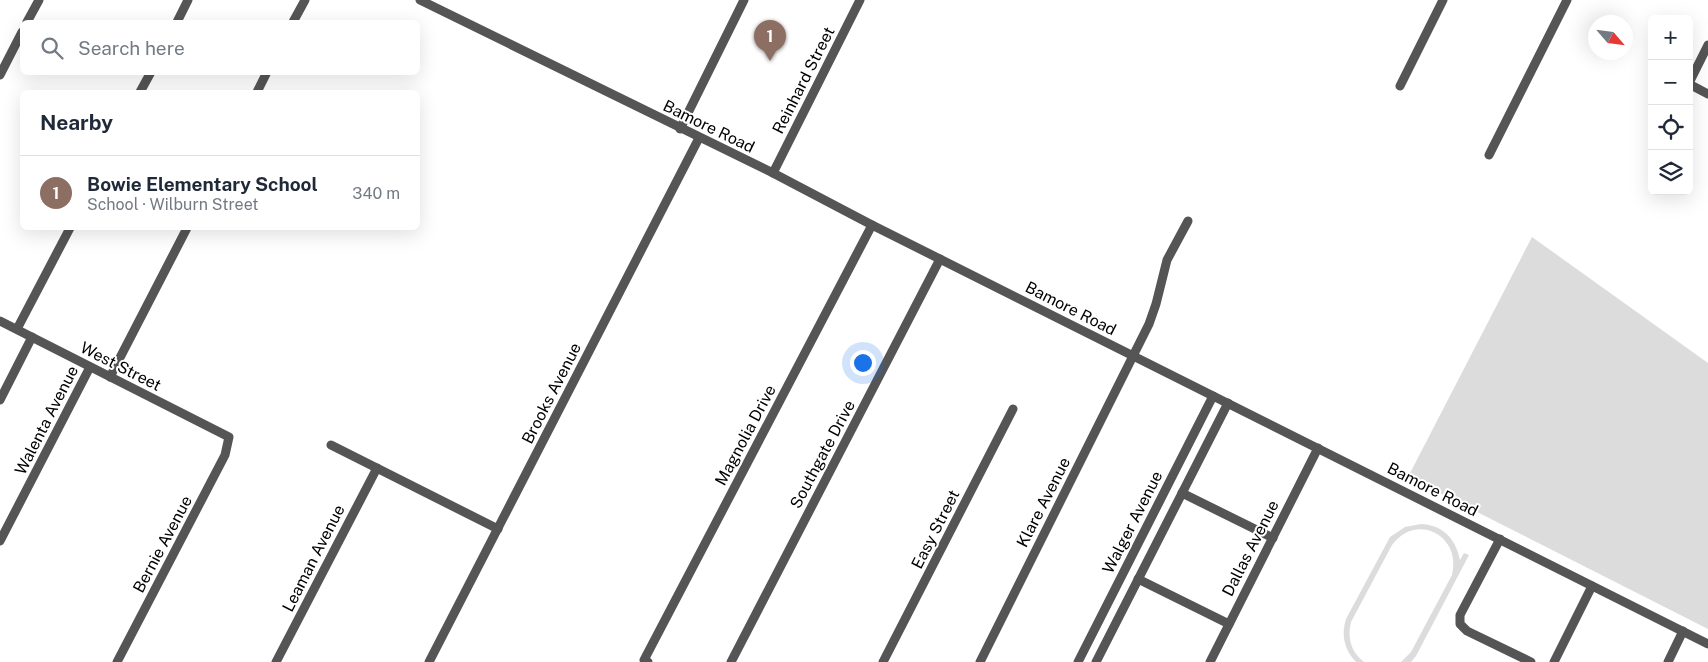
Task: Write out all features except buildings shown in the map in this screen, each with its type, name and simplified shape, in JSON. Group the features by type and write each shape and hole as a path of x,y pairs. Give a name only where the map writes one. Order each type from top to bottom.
{"street":[{"path":"28,20 39,0"},
{"path":"178,20 188,0"},
{"path":"294,20 305,0"},
{"name":"Bamore Road","path":"420,0 773,173 872,225 1708,644"},
{"path":"680,129 744,0"},
{"name":"Reinhard Street","path":"773,173 860,0"},
{"path":"1400,86 1444,0"},
{"path":"1489,155 1567,0"},
{"path":"0,75 20,36"},
{"path":"1693,76 1708,45"},
{"path":"141,90 149,75"},
{"path":"258,90 266,75"},
{"path":"1693,86 1708,94"},
{"name":"Brooks Avenue","path":"429,662 699,138"},
{"name":"Klare Avenue","path":"980,662 1134,356 1156,304 1167,260 1188,221"},
{"name":"Magnolia Drive","path":"646,661 872,225"},
{"path":"17,329 69,230"},
{"path":"110,377 186,230"},
{"name":"Southgate Drive","path":"730,662 940,259"},
{"name":"West Street","path":"0,320 229,438"},
{"path":"0,400 32,337"},
{"name":"Walenta Avenue","path":"0,541 90,367"},
{"name":"Walger Avenue","path":"1081,661 1213,396"},
{"name":"Walger Avenue","path":"1096,662 1228,403"},
{"name":"Easy Street","path":"883,662 1013,409"},
{"name":"Bernie Avenue","path":"117,662 225,455 229,438"},
{"path":"331,445 498,529"},
{"name":"Dallas Avenue","path":"1210,662 1318,448"},
{"name":"Leaman Avenue","path":"276,662 377,468"},
{"path":"1182,493 1272,538"},
{"path":"1500,539 1460,615 1460,624 1467,631 1531,662"},
{"path":"1138,579 1229,624"},
{"path":"1554,662 1592,586"},
{"path":"1668,662 1683,631"}],"shaded area":[{"path":"1532,237 1708,363 1708,629 1408,477"},
{"path":"1421,524 1436,527 1447,534 1458,552 1460,560 1464,553 1469,555 1416,656 1411,662 1401,662 1411,652 1452,575 1453,561 1450,549 1444,539 1435,533 1424,529 1413,530 1402,535 1392,545 1351,622 1351,644 1356,654 1364,662 1356,662 1346,647 1344,630 1346,619 1390,537 1405,527"}],"place":[{"name":"Bowie Elementary School","path":"770,61"}]}
